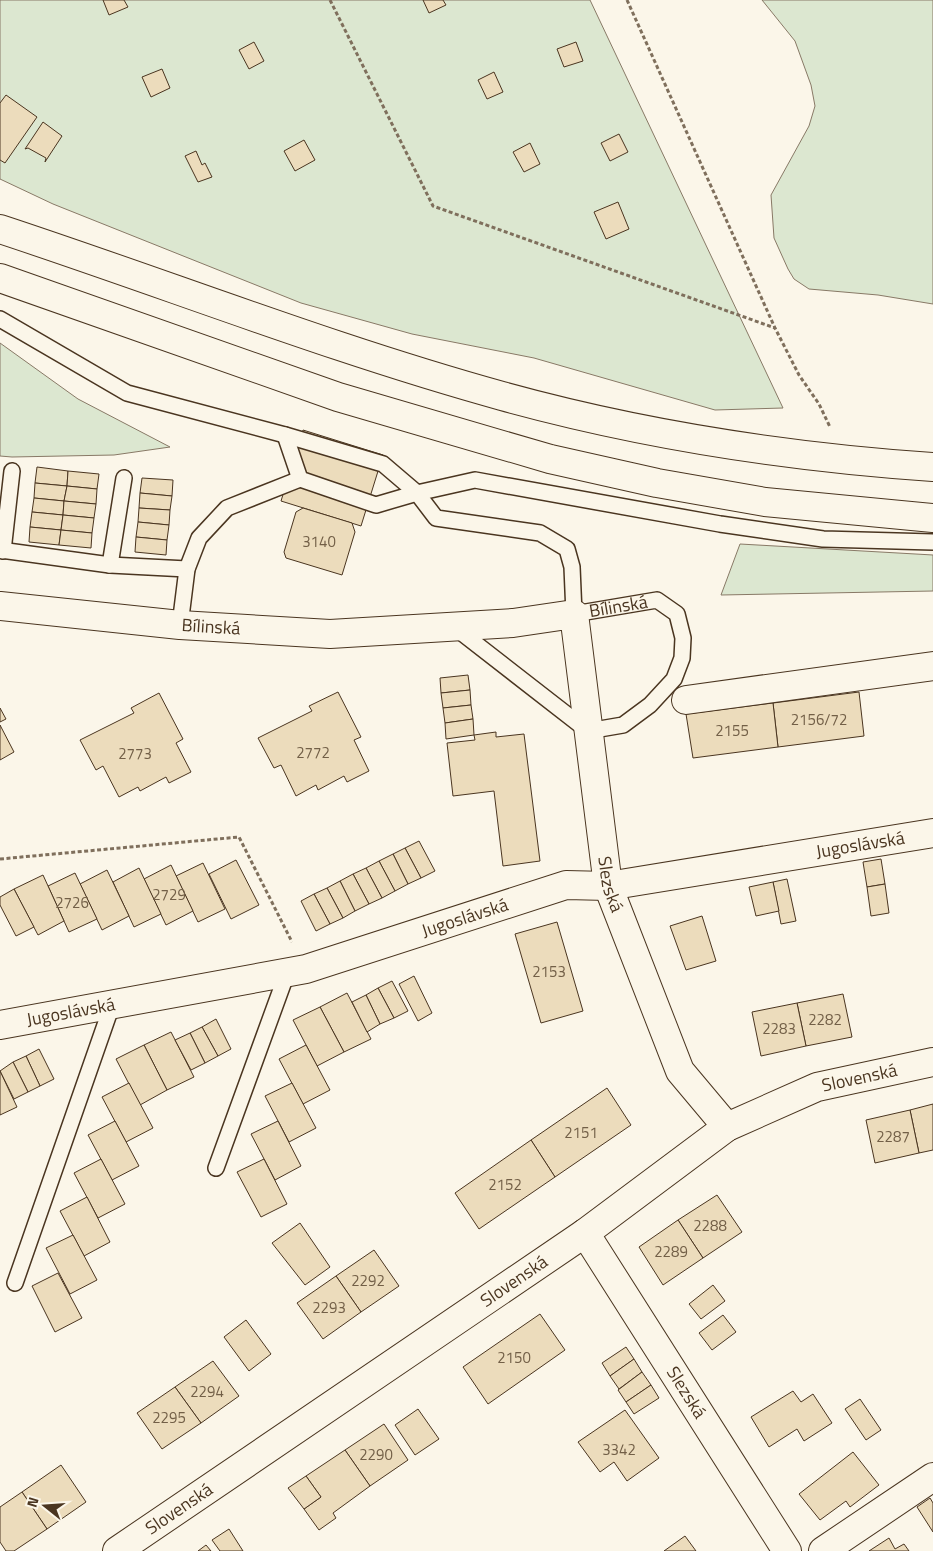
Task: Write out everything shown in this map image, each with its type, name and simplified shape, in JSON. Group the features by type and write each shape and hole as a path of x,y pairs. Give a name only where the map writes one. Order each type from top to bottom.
{"main road":[{"path":"0,221 59,248"},
{"path":"0,229 409,368 503,396 602,420 690,438 847,461 933,467"},
{"path":"0,278 338,397 550,459 657,483 766,502 933,518"},
{"name":"Bílinská","path":"0,606 180,625 330,634 513,622 574,614"},
{"name":"Slezská","path":"574,614 608,886 680,1071 727,1127"},
{"path":"686,700 933,666"},
{"name":"Jugoslávská","path":"0,1025 296,971 566,885 608,886 933,833"},
{"name":"Slovenská","path":"117,1551 585,1233 727,1127 817,1087 933,1062"},
{"name":"Slezská","path":"585,1233 787,1551"},
{"path":"823,1551 933,1477"}],"lane":[{"path":"0,319 127,394 286,434 384,464 417,493 436,518 540,533 567,550 572,567 574,614"},
{"path":"286,434 300,479"},
{"path":"12,471 1,551 110,565 187,569"},
{"path":"110,565 124,478"},
{"path":"180,625 187,569 199,538 227,508 300,479 376,506 417,493 475,480 720,524 823,539 933,542"},
{"name":"Bílinská","path":"574,614 658,600 676,614 684,638 682,658 674,679 650,705 623,725 588,731"},
{"path":"452,626 588,731"},
{"path":"216,1168 296,971"},
{"path":"15,1283 112,1005"}],"path":[{"path":"330,0 433,206 775,328"},
{"path":"627,0 775,328 799,376 819,404 847,461"},
{"path":"0,859 239,837 296,971"}],"green space":[{"path":"0,0 590,0 783,408 715,410 534,358 412,334 301,303 53,204 0,179"},
{"path":"762,0 933,0 933,304 878,295 809,289 794,279 788,269 774,238 771,195 809,126 815,106 811,85 795,41"},
{"path":"0,343 78,399 170,447 114,455 0,456"},
{"path":"740,544 933,555 933,591 721,595"}],"building":[{"path":"103,0 124,0 128,7 109,15"},
{"path":"423,0 443,0 446,5 429,13"},
{"path":"254,42 264,61 249,69 239,50"},
{"path":"576,42 583,61 564,67 557,49"},
{"path":"162,69 170,88 151,97 142,77"},
{"path":"494,72 503,92 487,99 478,80"},
{"path":"6,95 37,117 5,163 0,160 0,103"},
{"path":"43,122 62,136 45,162 46,158 28,148 25,149"},
{"path":"619,134 628,152 610,161 601,143"},
{"path":"304,140 315,160 295,171 284,151"},
{"path":"530,143 540,164 524,172 513,152"},
{"path":"196,151 202,165 205,163 212,177 198,182 185,156"},
{"path":"618,202 629,229 606,239 594,212"},
{"path":"303,430 383,455 361,526 281,501"},
{"path":"37,467 68,471 67,486 35,483"},
{"path":"68,471 99,474 97,489 67,486"},
{"path":"142,478 173,480 172,496 140,493"},
{"path":"35,483 67,486 64,501 34,498"},
{"path":"67,486 97,489 96,504 64,501"},
{"path":"140,493 172,496 170,510 139,508"},
{"path":"34,498 64,501 63,515 32,512"},
{"path":"64,501 96,504 94,518 63,515"},
{"path":"139,508 170,510 169,525 138,522"},
{"path":"303,508 352,523 355,532 342,575 286,558 284,552 296,512"},
{"path":"32,512 63,515 61,530 30,527"},
{"path":"63,515 94,518 92,533 61,530"},
{"path":"138,522 169,525 167,540 136,537"},
{"path":"30,527 61,530 59,545 29,542"},
{"path":"61,530 92,533 91,548 59,545"},
{"path":"136,537 167,540 166,555 135,552"},
{"path":"468,675 470,690 441,693 440,678"},
{"path":"470,690 471,705 443,708 441,693"},
{"path":"338,692 361,737 354,740 369,771 347,782 344,776 318,790 316,785 296,796 281,765 274,768 258,738 312,711 309,706"},
{"path":"859,692 864,736 778,747 773,703"},
{"path":"159,693 183,739 176,743 191,772 169,783 166,777 140,791 138,787 119,797 103,766 96,770 80,740 134,713 131,708"},
{"path":"773,703 778,747 693,758 686,714"},
{"path":"471,705 473,719 445,723 443,708"},
{"path":"0,708 6,719 0,722"},
{"path":"473,719 474,735 446,739 445,723"},
{"path":"0,725 14,752 0,760"},
{"path":"496,732 496,737 524,734 540,861 503,866 494,791 453,796 447,743 475,740 474,735"},
{"path":"419,841 435,871 421,878 405,848"},
{"path":"405,848 421,878 408,884 393,854"},
{"path":"393,854 408,884 395,891 379,861"},
{"path":"881,859 885,884 867,887 863,862"},
{"path":"236,860 259,905 231,919 209,874"},
{"path":"379,861 395,891 382,898 366,868"},
{"path":"203,863 225,909 198,922 176,876"},
{"path":"171,865 193,911 166,925 144,879"},
{"path":"139,868 161,914 134,927 113,882"},
{"path":"366,868 382,898 369,904 353,874"},
{"path":"107,870 129,916 102,930 80,884"},
{"path":"75,873 97,919 69,932 48,886"},
{"path":"353,874 369,904 355,911 340,881"},
{"path":"43,875 64,921 38,935 14,889"},
{"path":"787,879 796,921 781,924 773,882"},
{"path":"340,881 355,911 343,918 327,888"},
{"path":"773,882 779,911 756,916 749,887"},
{"path":"885,884 889,913 871,916 867,887"},
{"path":"327,888 343,918 330,924 314,894"},
{"path":"14,889 34,927 16,936 0,905 0,897"},
{"path":"314,894 330,924 316,931 301,901"},
{"path":"702,916 716,961 686,970 670,926"},
{"path":"557,922 583,1011 541,1023 515,934"},
{"path":"414,976 432,1013 418,1021 399,984"},
{"path":"392,981 408,1011 394,1018 378,988"},
{"path":"378,988 394,1018 380,1024 366,995"},
{"path":"347,993 371,1039 344,1052 320,1007"},
{"path":"843,994 852,1037 806,1046 797,1003"},
{"path":"366,995 380,1024 367,1032 352,1002"},
{"path":"797,1003 806,1046 761,1056 752,1012"},
{"path":"320,1007 344,1052 317,1066 293,1020"},
{"path":"216,1019 231,1049 218,1056 202,1027"},
{"path":"202,1027 218,1056 205,1063 190,1033"},
{"path":"171,1032 194,1077 167,1090 144,1045"},
{"path":"190,1033 205,1063 191,1070 175,1040"},
{"path":"144,1045 167,1090 140,1105 116,1059"},
{"path":"306,1045 330,1090 303,1104 279,1059"},
{"path":"39,1049 54,1079 40,1086 26,1056"},
{"path":"26,1056 40,1086 28,1092 13,1062"},
{"path":"13,1062 28,1092 14,1099 0,1071"},
{"path":"0,1071 17,1107 0,1115"},
{"path":"129,1083 153,1128 126,1142 102,1097"},
{"path":"292,1083 316,1128 289,1142 265,1096"},
{"path":"607,1088 631,1125 555,1177 531,1140"},
{"path":"933,1104 933,1150 919,1153 910,1110"},
{"path":"910,1110 919,1153 875,1163 866,1120"},
{"path":"115,1121 139,1166 112,1180 88,1135"},
{"path":"278,1121 301,1166 275,1180 251,1134"},
{"path":"531,1140 555,1177 479,1229 455,1193"},
{"path":"101,1159 125,1204 98,1218 74,1173"},
{"path":"264,1159 287,1204 261,1217 237,1172"},
{"path":"717,1195 742,1232 703,1258 678,1220"},
{"path":"87,1197 110,1242 84,1256 60,1211"},
{"path":"678,1220 703,1258 663,1285 639,1247"},
{"path":"300,1223 330,1267 305,1285 272,1243"},
{"path":"73,1235 97,1280 70,1294 46,1248"},
{"path":"374,1250 399,1286 361,1312 336,1276"},
{"path":"58,1273 82,1318 55,1332 32,1286"},
{"path":"336,1276 361,1312 323,1339 297,1303"},
{"path":"713,1285 725,1301 701,1319 689,1304"},
{"path":"540,1314 565,1350 488,1404 463,1367"},
{"path":"723,1315 736,1332 712,1350 699,1333"},
{"path":"246,1320 271,1354 249,1371 224,1337"},
{"path":"626,1347 634,1359 610,1376 602,1363"},
{"path":"634,1359 642,1372 619,1389 610,1376"},
{"path":"213,1361 239,1396 201,1423 175,1387"},
{"path":"642,1372 651,1385 626,1402 618,1390"},
{"path":"651,1385 659,1398 634,1414 626,1402"},
{"path":"175,1387 201,1423 162,1449 137,1413"},
{"path":"793,1391 801,1402 813,1394 832,1423 804,1441 797,1429 769,1447 751,1417"},
{"path":"860,1399 881,1430 866,1440 845,1409"},
{"path":"418,1409 439,1439 415,1455 395,1425"},
{"path":"625,1410 659,1458 627,1481 614,1462 600,1472 578,1442"},
{"path":"384,1424 408,1460 370,1486 345,1450"},
{"path":"345,1450 370,1486 333,1513 336,1518 319,1530 304,1509 321,1497 306,1476"},
{"path":"853,1452 879,1485 850,1507 846,1501 820,1520 799,1494"},
{"path":"61,1465 86,1502 47,1529 22,1492"},
{"path":"306,1476 321,1497 304,1509 288,1488"},
{"path":"22,1492 47,1529 14,1551 6,1551 0,1542 0,1507"},
{"path":"930,1498 933,1503 933,1532 917,1507"},
{"path":"229,1529 243,1551 220,1551 212,1540"},
{"path":"685,1536 696,1551 664,1551"},
{"path":"889,1538 895,1549 904,1544 909,1551 869,1551"},
{"path":"206,1545 211,1551 198,1551"}]}
